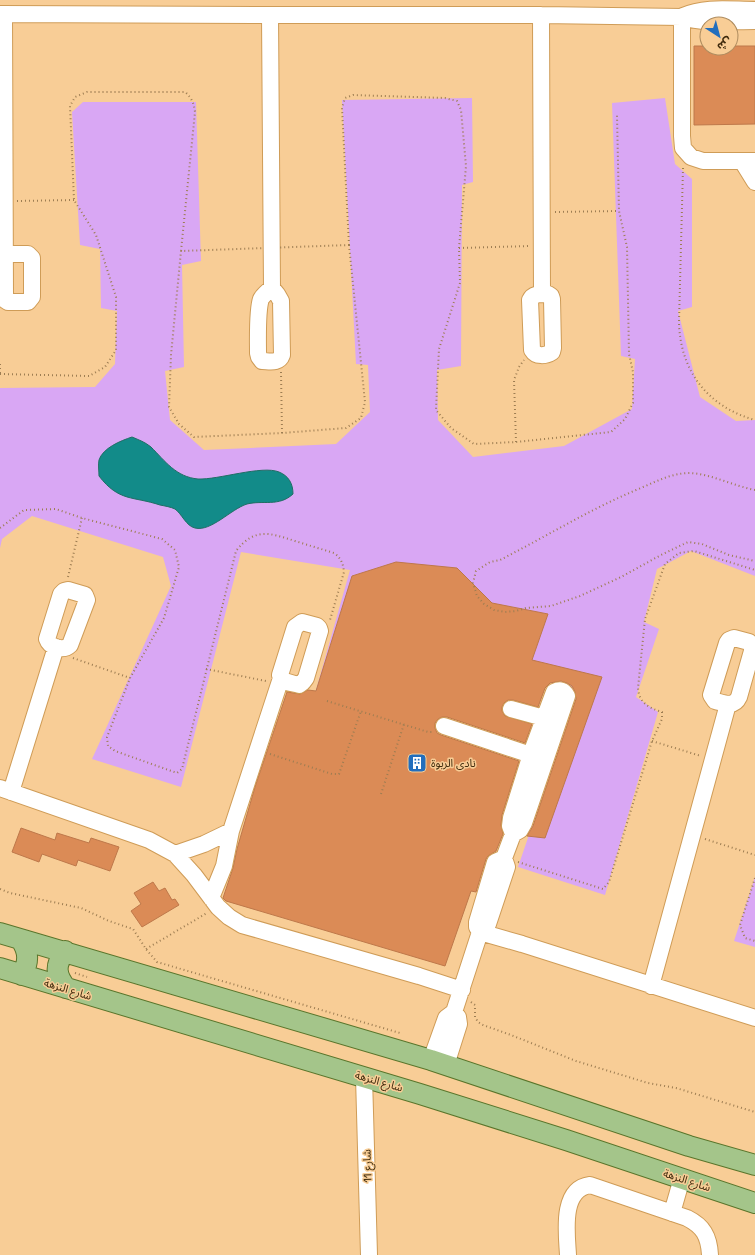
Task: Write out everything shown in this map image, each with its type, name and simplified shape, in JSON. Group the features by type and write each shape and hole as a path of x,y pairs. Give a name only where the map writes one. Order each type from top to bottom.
{"main road":[{"path":"0,933 439,1063 682,1144 755,1165"},
{"path":"21,940 26,948 28,957 22,975"},
{"path":"65,951 59,959 57,970 60,980 66,988"},
{"name":"شارع النزهة","path":"0,968 364,1077 544,1133 755,1203"}],"street":[{"path":"682,17 692,12 704,10 755,10"},
{"path":"4,254 2,14 541,15 682,17 705,21 755,21"},
{"path":"270,15 272,288 278,294 281,302 281,358 278,361 262,361 258,353 261,300 265,293 272,288"},
{"path":"541,15 542,294"},
{"path":"682,17 683,148 691,158 703,161 749,161 755,182"},
{"path":"542,294 551,296 552,299 553,348 552,352 548,354 537,355 532,350 530,300 536,295 542,294"},
{"path":"68,590 85,595 87,600 70,645 68,648 56,649 47,639 61,594 68,590"},
{"path":"214,902 224,866 231,831 280,681 280,675 295,627 302,622 317,626 320,631 303,682 299,685 283,680 280,681"},
{"path":"56,649 6,790 149,840 176,854 214,902 229,917 242,925 419,976 458,1000"},
{"path":"537,754 544,718 554,692 562,690 567,696 537,754 511,818 510,826 513,834 504,858 495,862 476,922 480,932 755,1018"},
{"path":"651,986 728,704"},
{"path":"511,709 544,718"},
{"path":"444,726 537,754"},
{"path":"176,854 204,844 231,831"},
{"path":"439,1063 459,1024 458,1000 480,932"},
{"name":"شارع 11","path":"364,1077 369,1255"},
{"path":"672,1213 682,1178"},
{"path":"568,1255 567,1214 578,1190 583,1186 590,1185 687,1218 699,1226 708,1239 710,1255"}],"path":[{"path":"0,364 0,374 89,376 105,367 116,350 116,297 96,235 74,200 70,106 75,97 87,92 185,92 192,101 194,112 181,251"},
{"path":"349,245 342,108 345,98 353,95 445,98 457,101 461,110 466,166 459,248 460,283 439,349 436,410 451,428 474,444 516,442 612,432 625,419 633,403 633,372 629,354 627,247 619,211 617,115"},
{"path":"683,148 678,322 680,342 687,363 697,380 710,396 733,412 755,420"},
{"path":"4,201 74,200"},
{"path":"542,212 619,211"},
{"path":"459,248 542,246"},
{"path":"516,442 515,373 523,362 534,353"},
{"path":"281,358 282,433"},
{"path":"755,490 700,474 683,474 667,477 616,498 500,560 490,562 476,572 473,583 477,596 484,604 494,610 505,612 526,608 551,606 580,596 621,577 688,542 702,544 729,555 755,561"},
{"path":"0,528 24,510 56,509 82,518 162,539 175,550 179,567 164,618 130,678 107,737 108,746 115,751 178,773 182,769 236,551 246,541 257,535 271,534 334,553 341,560 344,572 330,620 320,631"},
{"path":"64,591 82,518"},
{"path":"504,858 602,889 609,882 652,741 662,719 662,712 645,705 640,697 638,688 645,620 664,564 679,554 694,551 755,570"},
{"path":"56,649 130,678"},
{"path":"206,669 280,681"},
{"path":"327,701 428,732 438,732 444,726"},
{"path":"257,750 332,774 339,774 361,711"},
{"path":"381,794 404,724"},
{"path":"652,741 713,760"},
{"path":"692,836 755,854"},
{"path":"755,878 740,925 745,938 755,941"},
{"path":"0,889 81,908 108,921 133,929 146,949 157,962 400,1033"},
{"path":"146,949 214,902"},
{"path":"458,1000 473,1003 475,1007 475,1017 482,1025 591,1066 648,1083 676,1088 755,1112"}],"shaded area":[{"path":"472,98 473,182 462,185 461,366 437,370 438,420 473,457 564,446 632,409 635,359 621,356 612,103 665,98 675,164 692,179 692,307 678,311 700,397 736,421 755,420 755,576 691,551 657,569 644,622 659,629 636,697 658,712 605,895 518,867 532,826 547,817 579,705 567,688 528,675 313,701 350,570 241,552 181,787 92,759 171,586 163,557 32,516 2,539 0,548 0,388 95,387 115,364 117,311 101,308 100,249 80,245 72,112 83,102 196,102 201,261 182,265 184,367 165,371 170,420 204,450 336,444 370,412 368,365 356,364 342,100"},
{"path":"755,877 755,947 734,941"}],"water":[{"path":"132,437 149,445 172,468 190,478 207,479 251,471 271,470 279,472 288,478 293,494 288,498 277,502 247,504 208,527 192,527 175,509 120,494 106,484 99,476 99,460 104,452 117,443"}],"building":[{"path":"694,46 699,46 699,56 739,56 739,46 755,46 755,124 694,125"},
{"name":"نادى الربوة","path":"396,562 457,568 492,603 548,614 532,660 602,677 545,838 527,836 533,826 576,699 572,686 561,681 550,683 545,688 538,707 513,700 508,700 504,703 502,711 505,716 532,724 525,743 447,717 438,719 435,723 437,733 441,735 519,761 502,815 501,825 503,834 496,851 486,859 476,892 471,891 445,966 226,901 223,898 233,868 255,787 287,692 300,694 308,690 316,691 352,576"},
{"path":"21,828 55,840 57,833 89,843 91,838 119,847 110,871 78,860 76,866 42,854 39,862 12,852"},
{"path":"153,882 159,891 165,888 172,900 175,899 179,905 142,927 131,911 141,904 134,893"}],"place":[{"name":"نادى الربوة","path":"417,763"}]}
